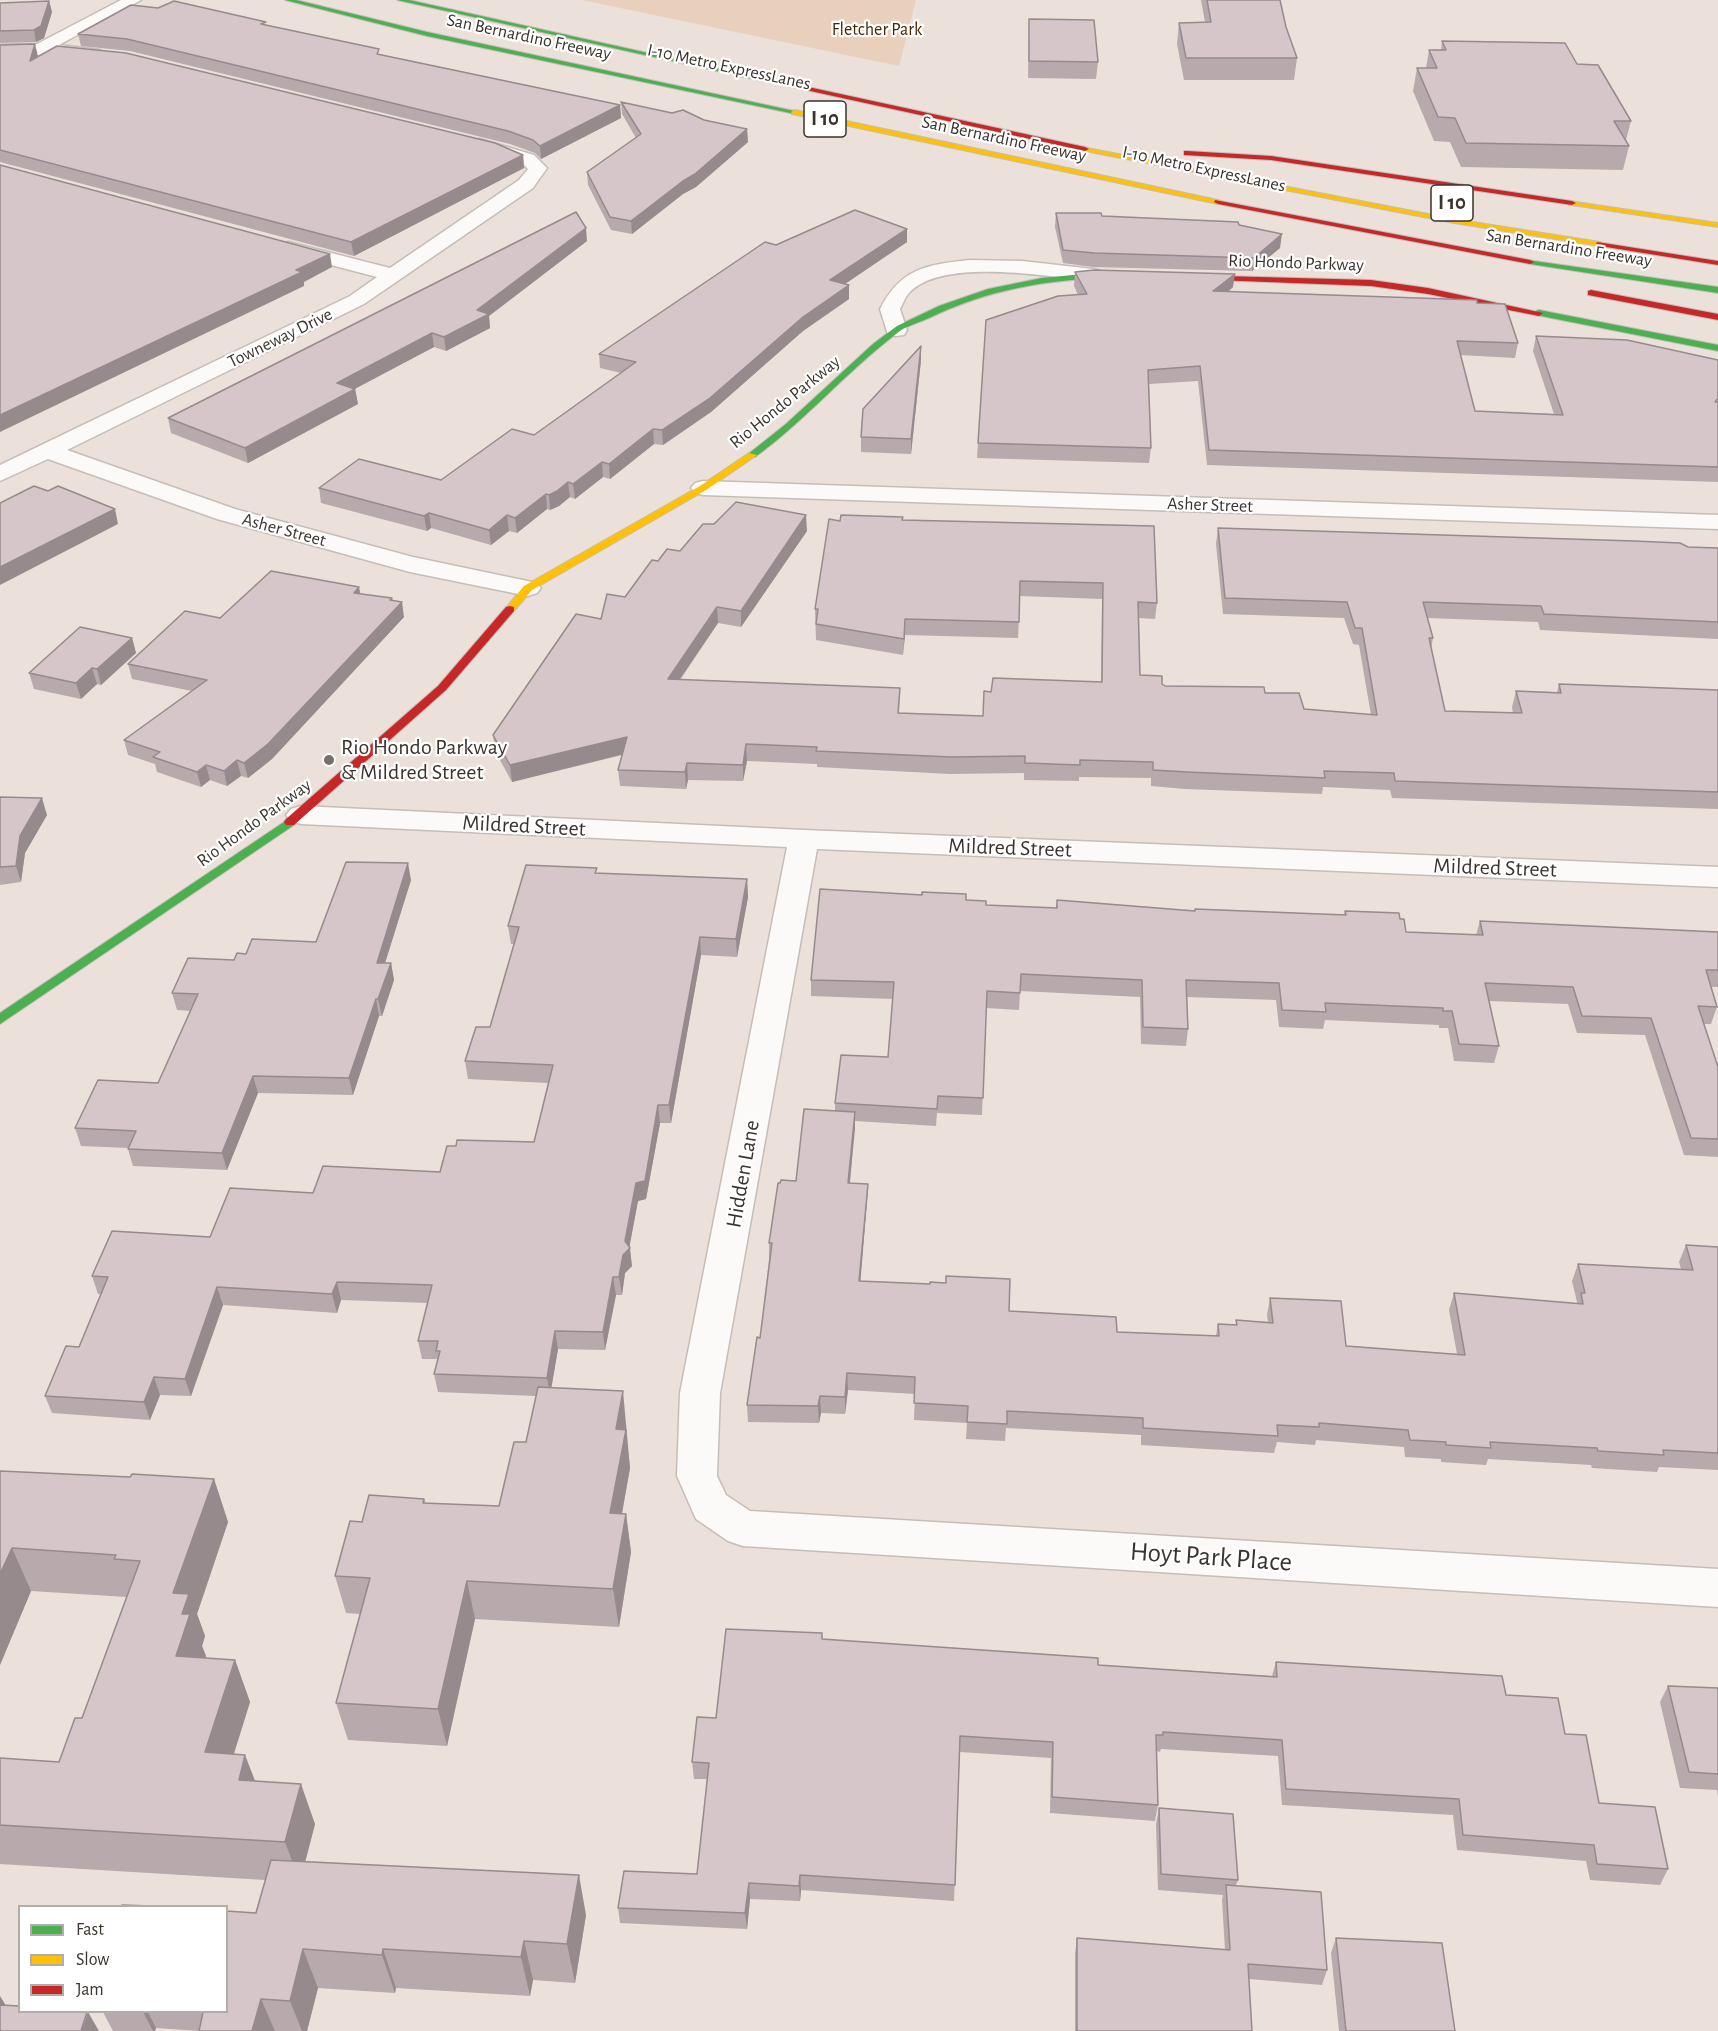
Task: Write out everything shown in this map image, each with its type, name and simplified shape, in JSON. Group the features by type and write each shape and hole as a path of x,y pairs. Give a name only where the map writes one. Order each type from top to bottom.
{"main road":[{"name":"San Bernardino Freeway","path":"288,0 427,34 1223,203 1546,265 1718,290"},
{"name":"I-10 Metro ExpressLanes","path":"335,0 1186,185 1546,251 1718,277"},
{"name":"I-10 Metro ExpressLanes","path":"400,0 1165,167 1454,221 1718,263"},
{"path":"432,0 494,6"},
{"path":"1359,186 1181,151 1271,158 1718,225"},
{"path":"1223,203 1296,232"},
{"name":"Rio Hondo Parkway","path":"0,1019 301,815 442,688 528,588 703,488 770,443 896,330 932,312 985,292 1043,281 1093,275 1137,276"},
{"name":"Rio Hondo Parkway","path":"1170,276 1371,283 1542,312 1718,348"},
{"path":"1580,291 1718,316"}],"street":[{"path":"40,49 133,0"},
{"path":"0,50 40,49 109,55"},
{"name":"Towneway Drive","path":"0,474 357,300 526,184 538,168 528,159 460,140"},
{"path":"275,244 392,275"},
{"path":"896,330 890,309 903,287 925,273 953,266 986,266 1093,275"},
{"name":"Asher Street","path":"47,451 226,514 410,564 528,588"},
{"name":"Asher Street","path":"703,488 1718,522"},
{"name":"Mildred Street","path":"301,815 804,839 1718,877"},
{"name":"Hidden Lane","path":"711,1507 697,1476 700,1393 804,839"},
{"name":"Hoyt Park Place","path":"711,1507 743,1528 1718,1588"}],"green space":[{"name":"Fletcher Park","path":"582,0 916,0 899,66"}],"building":[{"path":"1207,0 1280,0 1286,27 1297,58 1186,58 1179,23 1211,22"},
{"path":"49,1 41,26 34,30 0,31 0,3"},
{"path":"174,1 266,22 261,24 379,49 377,54 620,105 540,146 533,140 508,131 127,39 78,34 131,5 158,8"},
{"path":"1029,19 1094,20 1098,62 1029,61"},
{"path":"1442,41 1565,43 1577,64 1598,65 1631,121 1614,121 1629,146 1466,143 1455,118 1438,117 1417,68 1437,68 1429,50 1446,50"},
{"path":"35,44 30,61 57,46 126,53 495,143 523,155 351,242 0,150 0,45"},
{"path":"621,102 672,113 683,110 704,120 747,129 695,174 631,221 610,217 587,172 641,134"},
{"path":"0,165 330,254 296,270 302,272 0,415"},
{"path":"855,210 907,229 830,280 849,285 803,317 710,398 662,430 653,429 609,464 602,462 573,484 568,482 557,491 546,494 515,518 507,515 489,530 429,513 424,516 319,488 359,459 441,480 512,429 534,435 636,362 599,354 765,242 776,245"},
{"path":"576,212 586,228 477,310 489,314 444,337 432,333 337,383 355,389 245,448 168,418"},
{"path":"1056,213 1101,213 1102,216 1238,222 1239,225 1282,234 1254,258 1094,253 1063,250"},
{"path":"1094,270 1235,274 1213,291 1477,300 1477,303 1505,304 1518,343 1457,341 1475,411 1563,415 1536,336 1627,340 1718,360 1718,398 1715,402 1718,402 1718,467 1209,450 1200,366 1148,370 1151,448 978,443 986,320 1058,296 1087,294 1075,272"},
{"path":"921,346 911,439 861,437 863,409"},
{"path":"34,486 48,491 58,486 115,509 0,567 0,503"},
{"path":"736,502 806,515 741,611 717,607 668,679 900,688 898,713 983,716 984,691 991,692 993,678 1102,682 1103,583 1020,581 1019,622 905,619 904,639 816,624 818,609 815,609 829,519 840,521 841,515 903,517 902,520 1154,526 1157,603 1138,602 1140,675 1162,676 1162,684 1165,686 1264,687 1265,693 1299,693 1304,709 1377,715 1362,628 1355,628 1347,602 1225,598 1218,528 1634,541 1680,543 1688,547 1718,548 1718,622 1544,614 1541,606 1423,602 1433,638 1429,638 1445,711 1522,713 1516,691 1561,693 1559,684 1718,690 1718,792 1395,781 1394,773 1324,771 1325,778 1187,772 1153,770 1153,762 1080,760 1080,765 1025,763 1025,756 951,757 816,751 817,747 746,744 743,765 687,763 685,772 618,770 627,737 510,765 493,735 576,614 601,619 607,594 625,597 652,560 658,561 667,549 680,551 703,524 714,524"},
{"path":"271,571 359,587 354,593 392,598 390,600 402,602 268,744 244,763 237,760 224,771 206,765 197,772 153,757 160,752 124,740 207,680 128,664 185,611 220,618"},
{"path":"80,627 132,638 97,669 92,668 76,683 29,673"},
{"path":"0,797 42,798 20,836 16,866 0,867"},
{"path":"346,862 408,863 377,963 391,963 349,1078 253,1076 222,1153 128,1149 136,1131 75,1128 98,1080 158,1083 198,994 172,993 188,958 234,960 237,953 246,954 252,939 316,942"},
{"path":"526,865 597,868 595,873 747,879 736,939 700,937 669,1105 658,1105 645,1181 636,1183 625,1241 630,1248 623,1255 619,1277 613,1277 603,1332 555,1331 547,1378 434,1374 440,1351 436,1351 438,1341 418,1341 432,1285 337,1282 332,1294 217,1287 185,1379 154,1377 144,1402 45,1396 66,1346 79,1347 108,1277 92,1276 112,1231 210,1237 230,1188 313,1193 323,1166 440,1172 447,1146 456,1146 457,1140 534,1142 553,1065 465,1061 476,1027 490,1027 519,927 508,926"},
{"path":"820,889 922,895 922,892 966,894 966,900 986,901 986,905 1057,908 1057,900 1195,911 1195,909 1346,915 1345,911 1399,913 1400,919 1404,919 1406,932 1483,935 1480,921 1718,932 1718,970 1706,970 1717,1007 1698,1006 1718,1067 1718,1139 1691,1138 1651,1018 1582,1016 1573,987 1485,983 1499,1046 1459,1044 1452,1011 1443,1011 1443,1008 1325,1003 1326,1012 1282,1010 1279,983 1186,980 1188,1029 1143,1027 1142,980 1021,974 1020,993 987,991 983,1098 938,1096 937,1109 835,1103 841,1055 888,1057 894,982 811,980"},
{"path":"804,1109 855,1112 848,1183 868,1184 859,1281 930,1284 930,1282 946,1283 946,1276 1010,1279 1009,1311 1116,1317 1117,1332 1219,1336 1218,1324 1237,1325 1236,1320 1273,1323 1270,1298 1341,1301 1346,1346 1465,1355 1454,1293 1583,1304 1581,1293 1585,1293 1578,1264 1693,1270 1686,1245 1718,1247 1718,1453 1663,1450 1664,1455 1598,1451 1597,1448 1490,1442 1491,1448 1446,1445 1446,1442 1410,1440 1408,1430 1319,1423 1319,1427 1277,1425 1278,1436 1143,1428 1143,1418 1007,1411 1007,1424 967,1422 968,1406 914,1403 915,1377 847,1373 845,1397 820,1396 818,1406 747,1405 757,1337 760,1338 772,1243 769,1243 778,1183 781,1180 796,1181"},
{"path":"538,1387 623,1391 616,1429 626,1430 610,1513 626,1514 613,1589 467,1581 438,1709 336,1703 370,1578 335,1576 350,1521 362,1522 369,1495 424,1499 423,1503 499,1506 514,1442 526,1442"},
{"path":"0,1471 130,1477 132,1474 214,1479 173,1593 189,1594 182,1614 190,1614 176,1656 235,1660 205,1752 245,1755 239,1780 301,1784 285,1842 0,1825 0,1758 59,1762 75,1718 82,1718 140,1561 114,1559 116,1555 12,1548 0,1574"},
{"path":"726,1629 822,1633 822,1639 1098,1658 1098,1665 1277,1677 1276,1662 1502,1676 1506,1695 1558,1698 1565,1734 1586,1735 1599,1803 1655,1807 1668,1869 1597,1864 1594,1845 1463,1835 1459,1799 1286,1789 1282,1740 1163,1732 1163,1735 1156,1735 1158,1805 1052,1797 1053,1742 960,1736 955,1885 800,1875 799,1886 749,1883 745,1913 618,1908 624,1871 697,1874 709,1763 692,1762 697,1717 716,1718"},
{"path":"1668,1686 1718,1688 1718,1774 1689,1772"},
{"path":"1159,1808 1233,1814 1238,1880 1161,1874"},
{"path":"271,1860 579,1875 567,1944 524,1941 521,1957 383,1949 382,1955 303,1949 290,2001 261,1999 252,2031 199,2031 203,2013 228,2013 228,1911 256,1913"},
{"path":"1226,1885 1321,1892 1327,1970 1248,1964 1252,2031 1077,2031 1077,1938 1230,1950"},
{"path":"1336,1938 1442,1943 1455,2031 1346,2031"},
{"path":"0,2005 18,2006 18,2013 87,2013 81,2031 0,2031"}],"traffic: fast":[{"path":"288,0 427,34 795,112"},
{"path":"400,0 762,79"},
{"path":"1530,262 1718,290"},
{"path":"752,455 790,426 876,346 900,328 966,299 1016,285 1068,277 1119,276"},
{"path":"1539,313 1718,348"},
{"path":"0,1019 290,822"}],"traffic: slow":[{"path":"795,112 1218,202"},
{"path":"1085,149 1454,221 1600,244"},
{"path":"1572,203 1718,225"},
{"path":"510,609 528,588 703,488 752,455"}],"traffic: jam":[{"path":"762,79 1085,149"},
{"path":"1187,153 1271,158 1572,203"},
{"path":"1218,202 1530,262"},
{"path":"1600,244 1718,263"},
{"path":"1189,277 1371,283 1428,291 1539,313"},
{"path":"1591,293 1718,317"},
{"path":"290,822 442,688 510,609"}],"place":[{"name":"Rio Hondo Parkway & Mildred Street","path":"329,760"}]}
